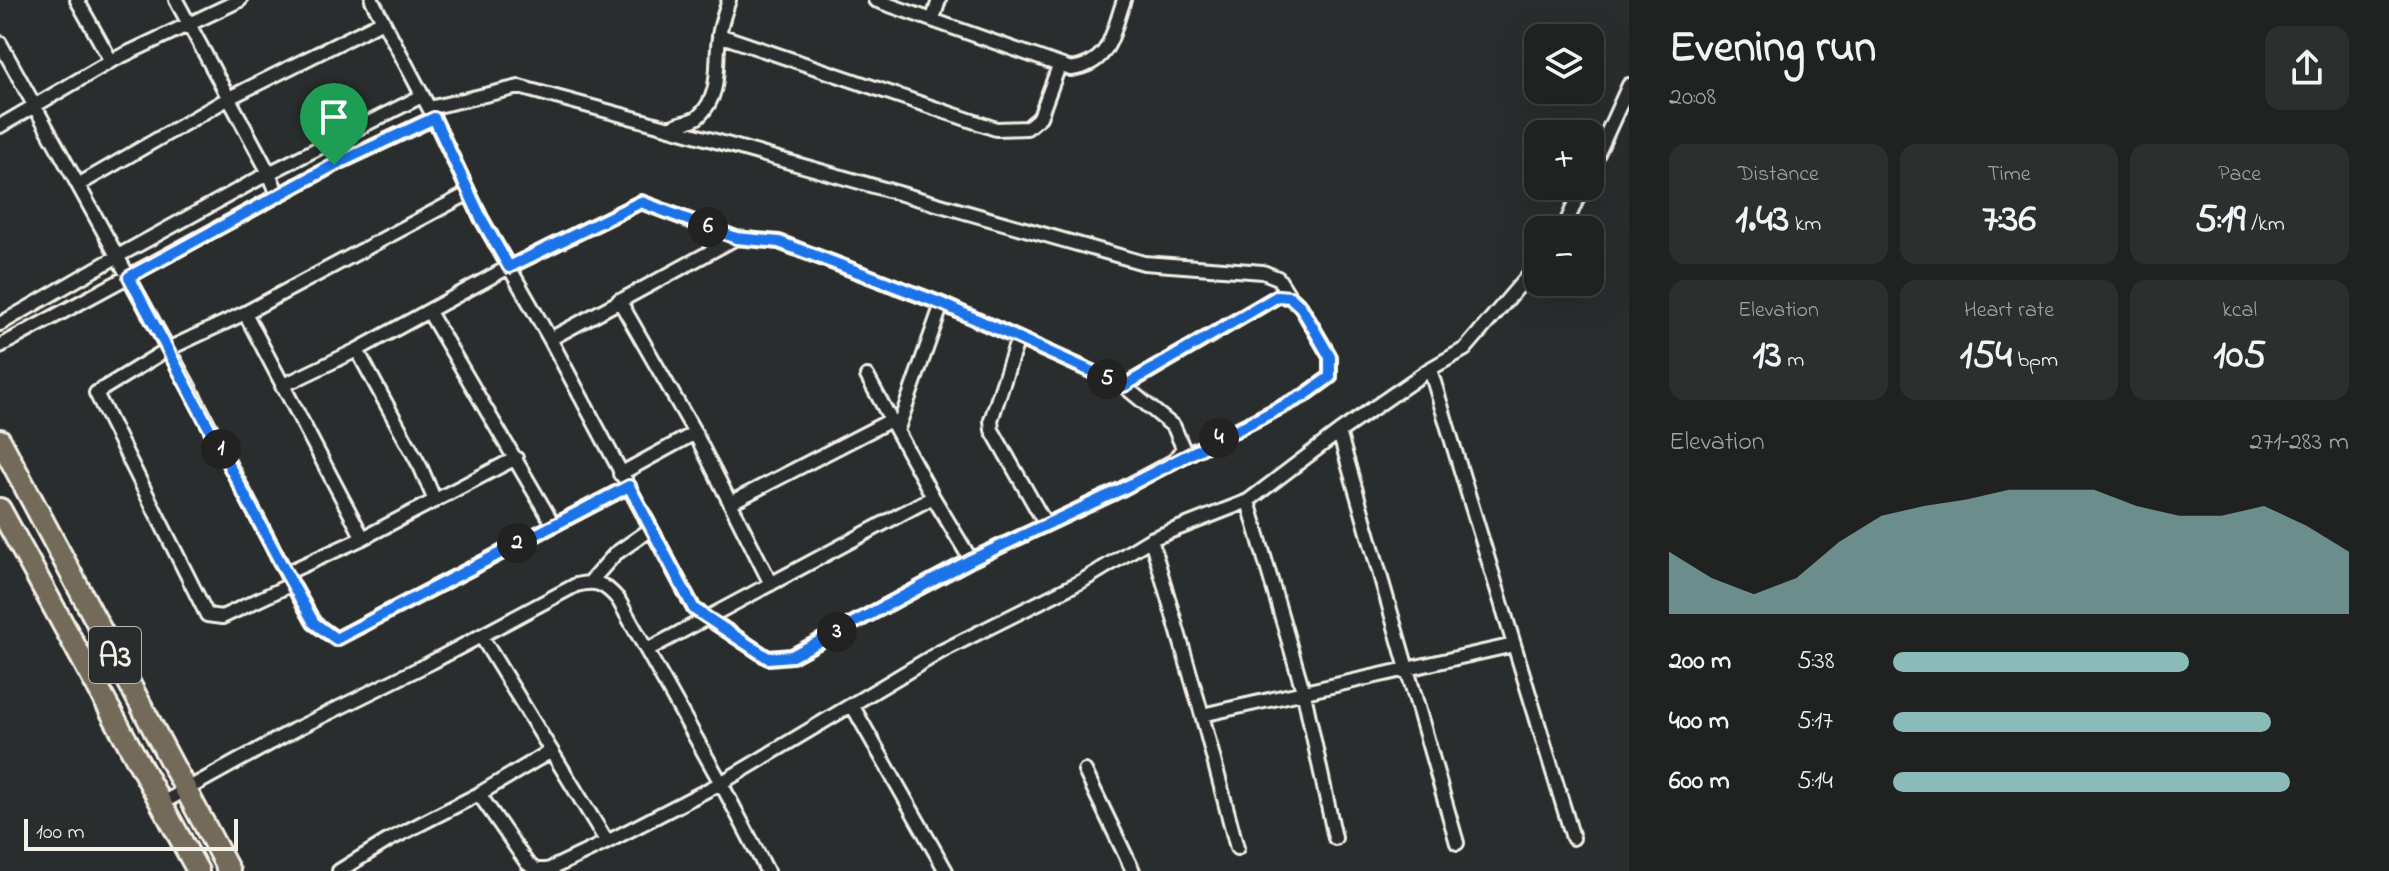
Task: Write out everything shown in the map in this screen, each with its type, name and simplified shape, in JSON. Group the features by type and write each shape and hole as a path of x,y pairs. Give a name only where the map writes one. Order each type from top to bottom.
{"main road":[{"name":"A3","path":"0,440 229,871"},
{"name":"A3","path":"0,509 198,871"}],"street":[{"path":"77,0 111,61"},
{"path":"176,0 278,195"},
{"path":"0,126 111,61 240,0"},
{"path":"0,324 269,173 428,107 519,87 1144,263 1263,272 1278,278 1290,297 1301,307 1330,357 1330,377 1305,395 1120,490 971,560 792,656 768,658 694,609 469,193 428,107 372,0"},
{"path":"670,128 679,122 694,120 707,105 717,85 719,35 729,0"},
{"path":"875,0 1071,69 1087,67 1105,54 1124,0"},
{"path":"933,19 939,0"},
{"path":"78,185 229,98 383,21"},
{"path":"719,35 996,129 1027,128 1040,117 1059,66"},
{"path":"0,43 118,256 289,579 314,623 336,639 629,486"},
{"path":"1604,140 1629,85"},
{"path":"0,346 334,165 428,107"},
{"path":"469,193 245,313 168,349 96,393 207,615 222,617 363,538 516,458"},
{"path":"282,386 641,202 736,238 779,242 942,304 1124,386 1174,427 1183,448 1174,461"},
{"path":"550,339 736,238"},
{"path":"479,794 527,863 536,870 548,870 607,842 721,783 940,652 1082,581 1151,539 1248,501 1339,432 1430,369 1465,349 1524,280"},
{"path":"1124,386 1278,296 1290,297"},
{"path":"619,300 695,433 771,584"},
{"path":"730,503 894,425 942,304"},
{"path":"429,312 553,524"},
{"path":"245,313 363,538"},
{"path":"1018,338 991,420 992,430 1046,525"},
{"path":"357,350 421,468 435,501"},
{"path":"1430,369 1573,838"},
{"path":"867,376 971,560"},
{"path":"1339,432 1457,843"},
{"path":"620,474 695,433"},
{"path":"647,650 933,497"},
{"path":"1248,501 1304,694 1335,838"},
{"path":"591,581 615,554 651,529"},
{"path":"1151,539 1237,848"},
{"path":"162,803 294,730 576,585 591,581 606,585 618,599 767,871"},
{"path":"481,636 607,842"},
{"path":"1202,715 1514,645"},
{"path":"852,705 946,871"},
{"path":"339,871 551,751"},
{"path":"1085,771 1133,871"}],"route":[{"path":"434,118 481,218 509,267 641,202 736,238 779,242 861,273 942,304 1124,386 1278,296 1290,297 1301,307 1330,357 1330,377 1305,395 1120,490 971,560 792,656 768,658 694,609 629,486 336,639 314,623 129,277 334,165 434,118"}]}
